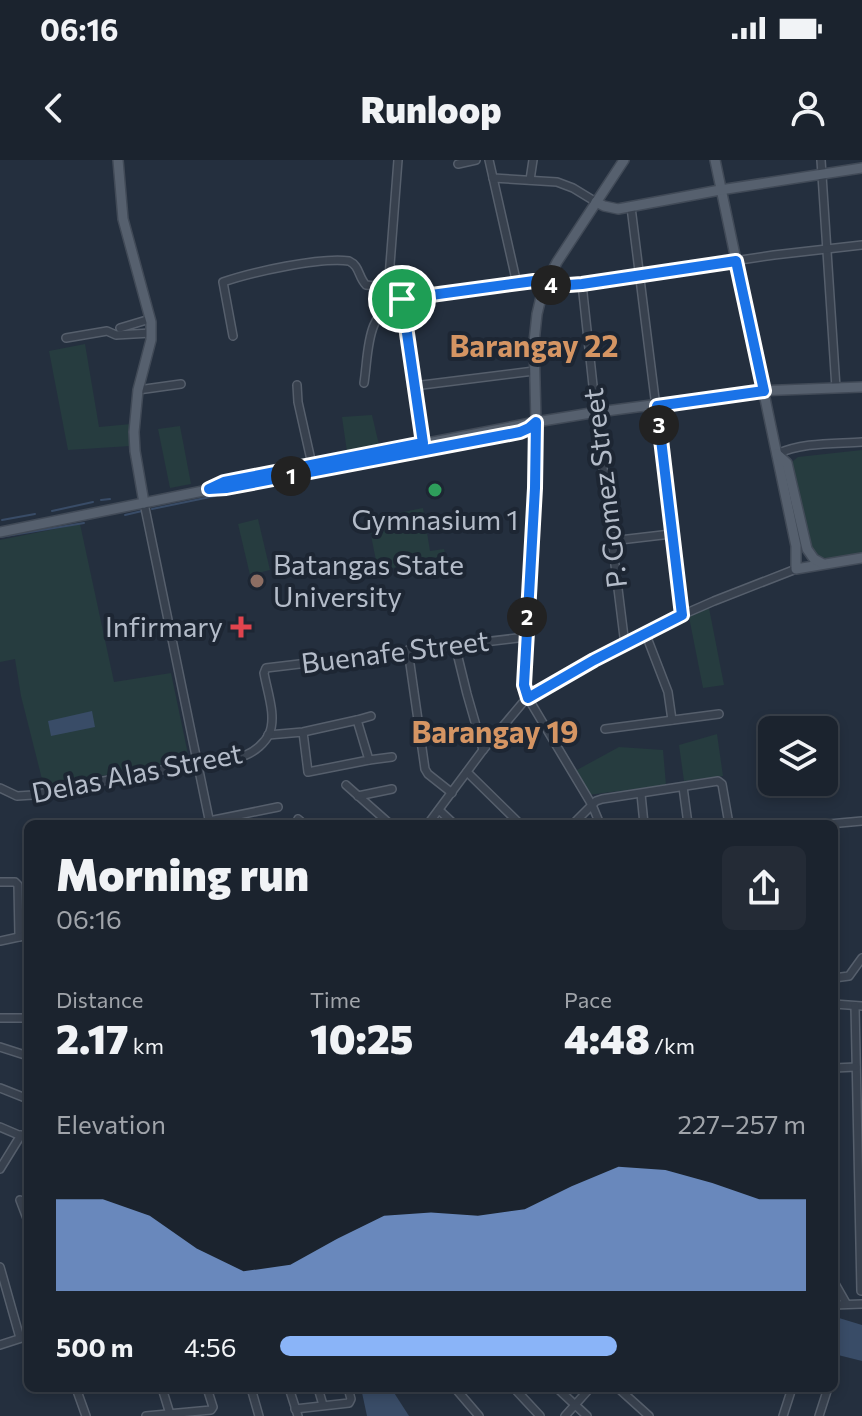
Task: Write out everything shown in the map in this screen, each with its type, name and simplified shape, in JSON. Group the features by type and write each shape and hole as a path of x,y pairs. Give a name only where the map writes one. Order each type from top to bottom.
{"main road":[{"path":"118,160 123,219 150,319 151,333 138,390 135,451 144,503"},
{"path":"536,422 534,342 540,298 557,262 624,160"},
{"path":"715,160 797,554 796,569 862,558"},
{"path":"596,202 612,208 631,207 862,168"},
{"path":"0,532 209,489 224,482 313,468 536,422 764,391 862,387"},
{"path":"777,454 787,463 805,544 814,559 823,564"},
{"path":"797,554 809,552"}],"street":[{"path":"388,291 398,160"},
{"path":"458,164 476,160"},
{"path":"489,160 517,284"},
{"path":"530,180 533,160"},
{"path":"821,160 836,388"},
{"path":"493,178 564,185 596,202"},
{"path":"631,207 682,615"},
{"path":"364,383 372,326 382,310 402,300 534,281 555,286 582,284 862,245"},
{"path":"233,336 224,282 288,267 341,260 353,263 366,285 382,286 402,300 423,446"},
{"name":"P. Gomez Street","path":"582,284 625,645"},
{"path":"120,328 150,319"},
{"path":"66,338 107,331 116,335 151,333"},
{"path":"414,386 534,371"},
{"path":"138,390 181,384"},
{"path":"297,385 313,468"},
{"path":"536,422 524,685 528,698 598,820"},
{"path":"777,454 806,446 862,442"},
{"path":"787,463 789,457 806,446"},
{"path":"144,503 209,820"},
{"path":"611,541 671,534"},
{"path":"431,820 483,750 528,698 586,664 682,615 796,569"},
{"path":"646,635 668,692 672,720"},
{"name":"Buenafe Street","path":"268,735 272,719 265,668 526,637"},
{"path":"455,645 483,750"},
{"path":"408,650 425,769 452,793"},
{"path":"605,729 719,714"},
{"path":"268,735 303,732 371,716"},
{"path":"357,720 369,760"},
{"path":"303,732 308,772 392,757"},
{"name":"Delas Alas Street","path":"0,788 17,796 33,795 235,758 249,754 268,735"},
{"path":"467,772 516,820"},
{"path":"577,820 602,799 720,782 728,820"},
{"path":"346,785 385,820"},
{"path":"683,787 687,820"},
{"path":"358,796 392,789"},
{"path":"641,794 644,820"},
{"path":"223,820 278,807"},
{"path":"439,810 450,820"},
{"path":"838,823 862,821"},
{"path":"0,882 15,882 18,885 24,936 0,941"},
{"path":"838,978 849,976 862,958"},
{"path":"838,1004 858,1006 856,1067 861,1291"},
{"path":"0,1018 24,1018"},
{"path":"0,1047 24,1055"},
{"path":"838,1068 856,1067"},
{"path":"0,1088 24,1097"},
{"path":"0,1127 24,1137 0,1169"},
{"path":"20,1200 24,1210"},
{"path":"0,1267 24,1337 0,1345"},
{"path":"838,1289 846,1303"},
{"path":"838,1304 862,1304"},
{"path":"77,1392 86,1416"},
{"path":"163,1392 170,1414"},
{"path":"146,1416 211,1410 213,1407 208,1392"},
{"path":"252,1392 259,1416"},
{"path":"290,1392 297,1413 323,1405 349,1403 349,1392"},
{"path":"319,1392 323,1405"},
{"path":"458,1392 479,1416"},
{"path":"518,1392 540,1416"},
{"path":"562,1392 587,1416"},
{"path":"565,1416 586,1392"},
{"path":"622,1392 649,1416"},
{"path":"783,1416 791,1392"},
{"path":"819,1416 827,1392"}],"green space":[{"path":"85,344 99,427 131,424 130,446 68,450 49,351"},
{"path":"372,415 379,445 347,452 342,417"},
{"path":"180,426 191,484 170,488 158,429"},
{"path":"862,450 862,554 826,560 817,558 811,548 792,462 798,457"},
{"path":"423,508 430,551 444,549 446,557 378,571 369,525 374,524 373,518"},
{"path":"258,519 270,570 250,575 238,524"},
{"path":"80,524 114,682 171,673 189,759 44,787 15,659 0,662 0,540"},
{"path":"709,608 724,685 703,688 689,617"},
{"path":"717,734 723,776 684,781 679,745"},
{"path":"619,747 663,750 666,785 588,795 575,771"}],"water":[{"path":"92,711 95,727 51,736 48,721"},
{"path":"838,1318 862,1325 862,1361 838,1355"},
{"path":"362,1392 394,1392 409,1416 367,1416"}],"waterway":[{"path":"152,509 215,496"},
{"path":"101,500 110,499"},
{"path":"52,511 93,502"},
{"path":"125,515 142,511"},
{"path":"2,520 35,514"},
{"path":"0,537 84,523"}],"place":[{"name":"Gymnasium 1","path":"435,490"},
{"name":"Batangas State University","path":"257,581"},
{"name":"Infirmary","path":"241,627"}],"district":[{"name":"Barangay 22","path":"534,347"},
{"name":"Barangay 19","path":"495,733"}],"route":[{"path":"736,261 764,391 657,406 682,615 528,698 524,685 536,422 520,432 209,489 224,482 423,443 402,299 534,281 555,286 582,284 736,261"}]}
